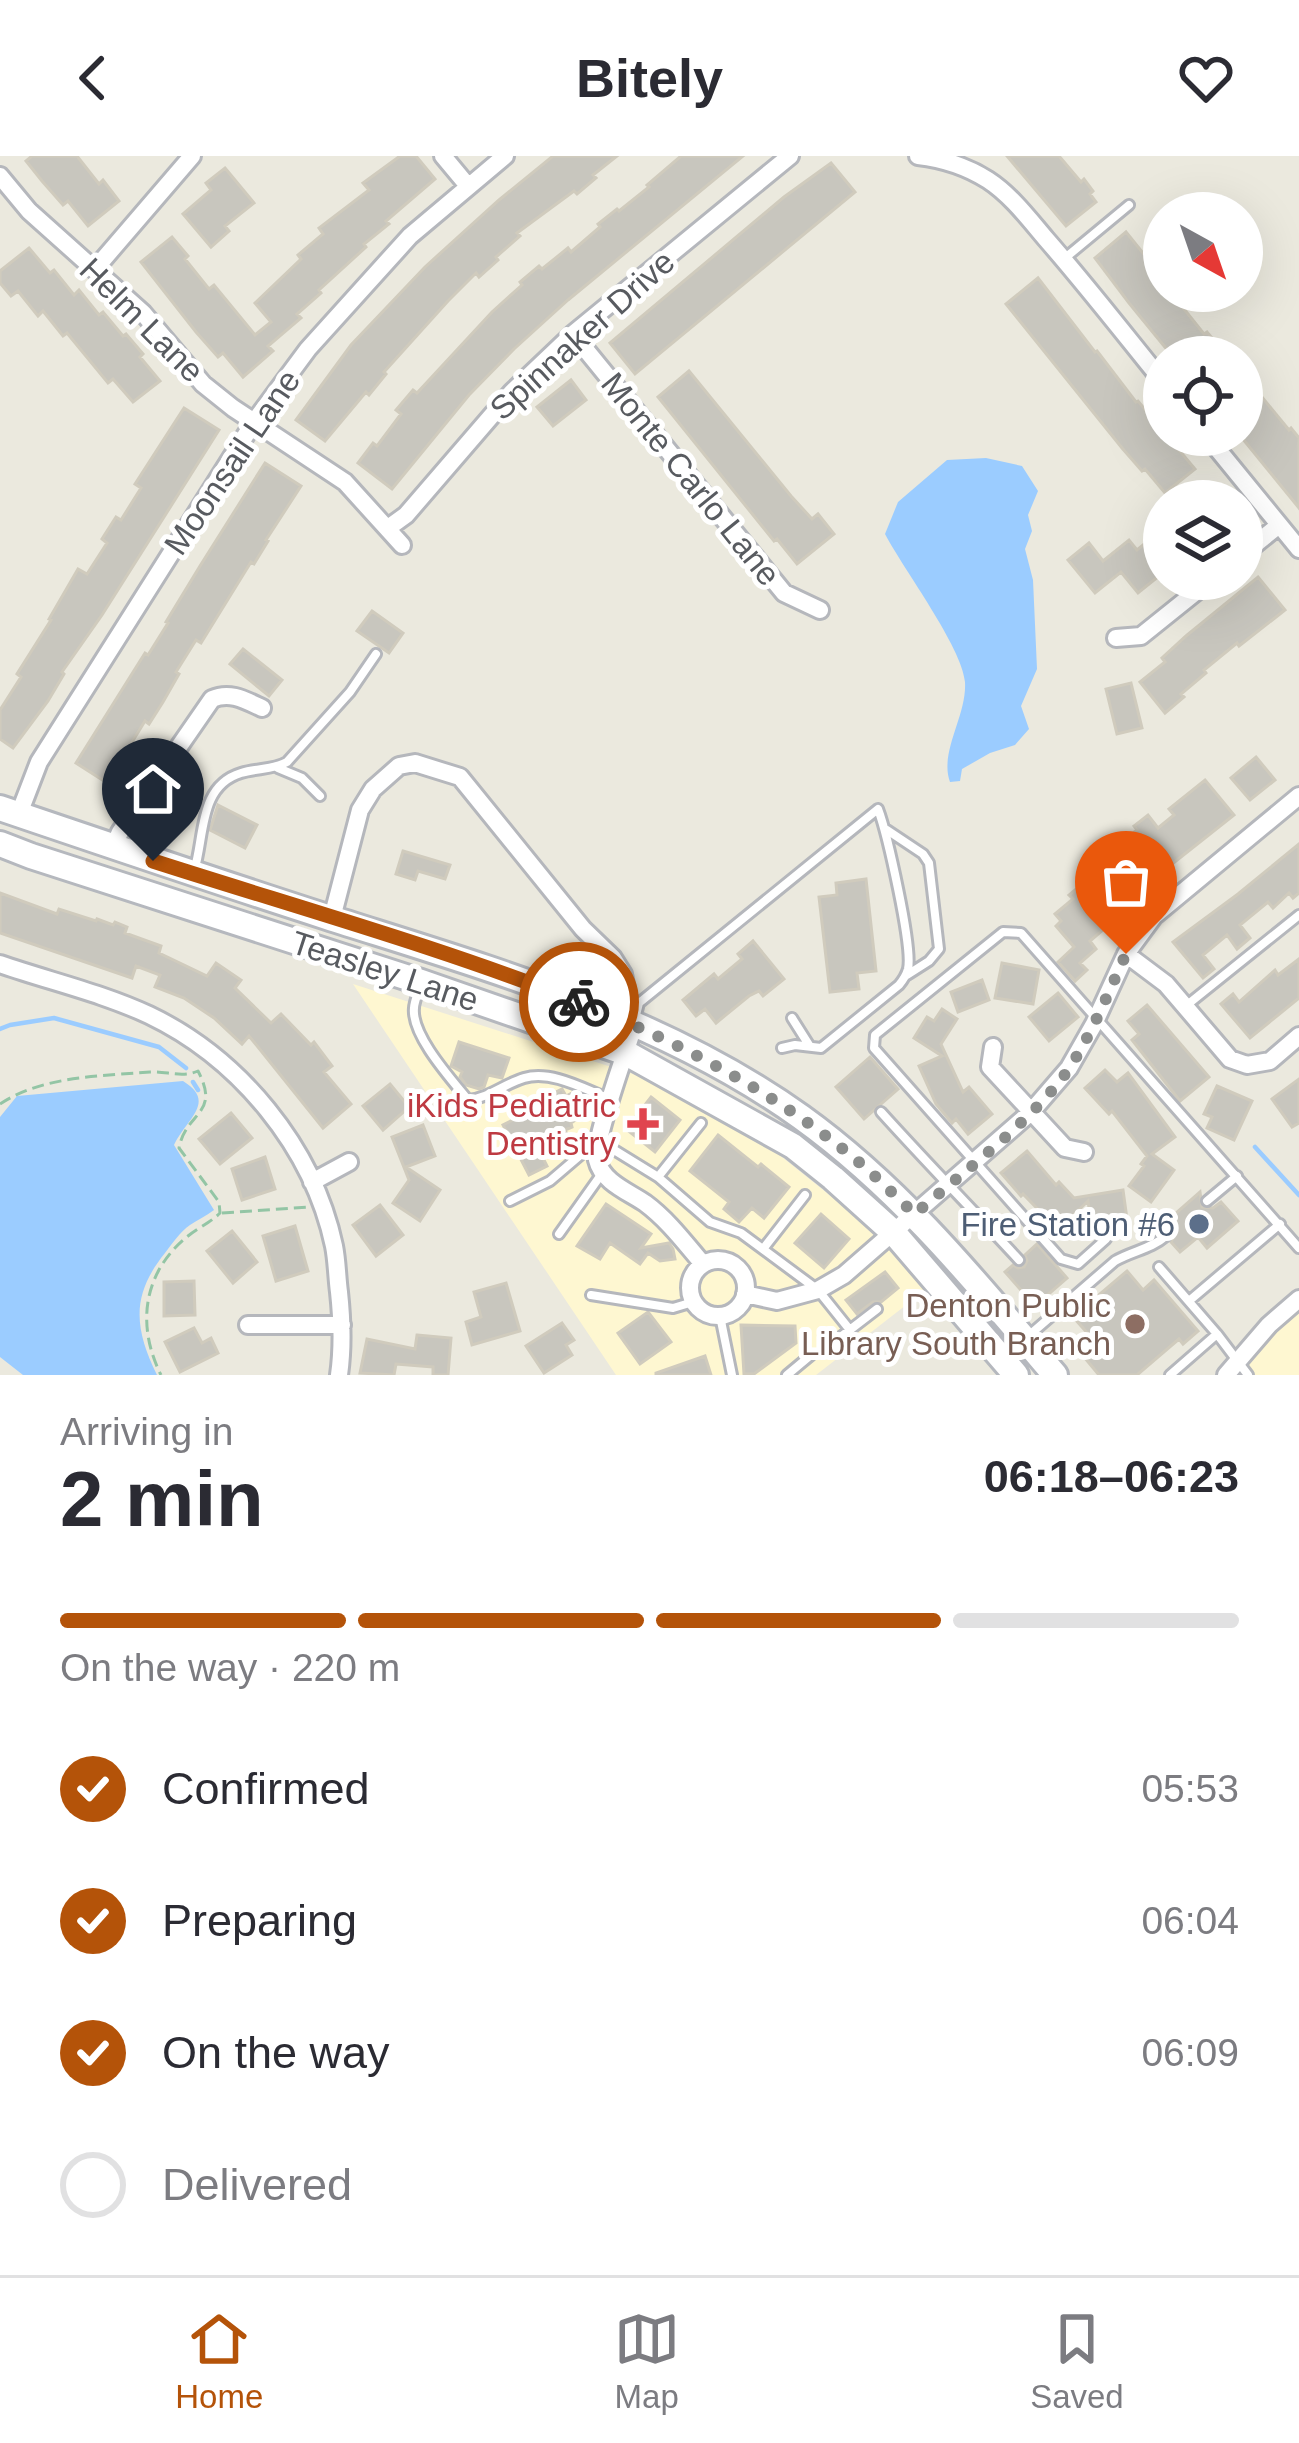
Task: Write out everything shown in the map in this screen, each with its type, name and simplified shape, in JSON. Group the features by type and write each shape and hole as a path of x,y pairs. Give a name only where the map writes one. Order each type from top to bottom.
{"main road":[{"name":"Teasley Lane","path":"9,811 501,971 696,1054 800,1117 857,1160 915,1214 1055,1375"},
{"name":"Teasley Lane","path":"0,844 626,1053 793,1146 833,1178 894,1233 1016,1375"}],"street":[{"path":"95,269 192,156"},
{"path":"443,156 468,186"},
{"name":"Moonsail Lane","path":"9,811 254,422 308,349 410,236 505,156"},
{"name":"Spinnaker Drive","path":"388,528 406,514 512,392 573,334 790,156"},
{"path":"919,156 946,160 991,182 1064,259 1143,357"},
{"name":"Helm Lane","path":"0,176 28,211 143,313 203,384 345,482 402,544"},
{"name":"Monte Carlo Lane","path":"573,334 784,593 820,610"},
{"path":"1223,456 1299,549"},
{"path":"1263,538 1280,525"},
{"path":"1116,638 1141,636 1186,600"},
{"path":"113,848 212,699 223,694 262,708"},
{"path":"332,918 360,810 373,789 399,766 416,763 460,777 623,974 626,1053 598,1140 598,1161 603,1172 671,1226 703,1264"},
{"path":"746,1294 777,1301 818,1290 844,1275 1030,1112 1070,1068 1126,954 1165,905 1299,796"},
{"path":"1126,954 1155,974 1229,1060 1247,1065 1270,1061 1299,1036"},
{"path":"0,964 147,1014 205,1048 235,1074 280,1126 312,1181 334,1246 342,1325 339,1375"},
{"path":"993,1047 990,1067 1065,1148 1084,1153"},
{"path":"312,1181 350,1162"},
{"path":"718,1260 736,1267 746,1294 733,1312 711,1315 693,1302 691,1280 703,1264 718,1260"},
{"path":"1216,1375 1224,1368 1237,1371 1268,1325 1299,1299"},
{"path":"248,1325 342,1325"}],"lane":[{"path":"1064,259 1129,205"},
{"path":"277,768 296,755 376,654"},
{"path":"193,874 202,820 213,796 233,776 277,768 302,778 320,796"},
{"path":"625,1021 639,1003 878,809 905,929 907,975 821,1048 782,1048"},
{"path":"885,829 923,854 928,863 938,928 940,949 907,975"},
{"path":"1186,1006 1299,915"},
{"path":"1106,1239 1078,1264 1061,1258 874,1048 875,1035 1003,932 1021,933 1299,1248"},
{"path":"422,982 413,1007 415,1025 469,1100 541,1076 612,1100"},
{"path":"792,1018 809,1047"},
{"path":"881,1112 1019,1260"},
{"path":"658,1177 701,1123"},
{"path":"510,1201 550,1181 598,1140 658,1177 710,1222 741,1232 818,1290 850,1330"},
{"path":"559,1234 603,1172"},
{"path":"1207,1201 1237,1176"},
{"path":"763,1249 805,1195"},
{"path":"1189,1301 1280,1224"},
{"path":"1024,1339 1115,1261 1154,1246 1166,1236"},
{"path":"1159,1267 1217,1334 1237,1371"},
{"path":"591,1295 673,1308 693,1302"},
{"path":"825,1349 877,1309"},
{"path":"720,1316 732,1375"},
{"path":"1170,1375 1217,1334"},
{"path":"787,1375 812,1355"}],"path":[{"path":"0,1104 46,1084 198,1071 206,1087 206,1103 179,1148 219,1202 220,1213"},
{"path":"161,1375 152,1357 144,1315 167,1258 220,1213 310,1207"}],"shaded area":[{"path":"353,984 661,1083 757,1137 873,1230 928,1288 816,1375 616,1375"},
{"path":"1299,1311 1299,1375 1234,1375 1280,1327"}],"water":[{"path":"986,458 1022,466 1038,491 1028,515 1032,531 1025,549 1033,580 1037,669 1021,706 1029,729 1015,745 990,753 962,769 960,781 950,782 948,758 965,682 954,649 885,534 898,502 947,460"},
{"path":"183,1081 199,1103 174,1145 214,1210 180,1235 146,1283 140,1327 157,1375 23,1375 0,1357 0,1117 17,1096"}],"building":[{"path":"32,156 77,156 119,201 88,226 26,161"},
{"path":"400,156 416,156 435,179 319,290 297,314 301,318 268,346 273,351 243,377 223,353 218,357 141,262 172,237 209,289 214,285 255,335 271,322 255,303 323,234 319,228 369,190 363,183"},
{"path":"553,156 617,156 577,194 574,191 517,233 520,236 479,277 476,273 325,441 296,420 351,345 425,267"},
{"path":"681,156 743,156 514,349 469,395 392,489 358,463 373,443 377,446 413,390 417,393 520,282 568,248 571,252"},
{"path":"1007,156 1059,156 1081,182 1084,179 1096,202 1066,226"},
{"path":"831,163 855,192 635,374 610,343"},
{"path":"225,168 254,203 225,226 229,231 211,247 183,214 211,190 206,183"},
{"path":"1126,232 1143,253 1143,312 1186,312 1210,336 1156,336 1095,258"},
{"path":"29,248 74,295 79,290 99,315 103,312 126,334 160,381 133,402 113,379 108,383 43,311 38,316 18,291 11,296 0,283 0,271"},
{"path":"1038,278 1143,407 1143,456 1184,456 1195,469 1181,480 1154,480 1142,471 1006,304"},
{"path":"689,371 791,496 812,519 818,514 834,534 797,564 658,397"},
{"path":"571,380 586,400 553,426 537,407"},
{"path":"1263,398 1299,438 1299,508 1257,456 1263,456"},
{"path":"184,408 219,430 62,672 48,701 13,748 0,739 0,710 21,677 17,674 78,569 87,574 107,543 102,539 116,517 121,520 141,488 135,484"},
{"path":"265,463 301,486 201,643 196,640 163,702 149,724 145,721 107,783 76,763"},
{"path":"1129,540 1137,550 1143,545 1143,589 1138,593 1121,572 1095,593 1068,560 1089,543 1103,561"},
{"path":"1263,583 1285,610 1204,670 1165,713 1140,682 1230,600 1263,600"},
{"path":"372,611 403,633 389,653 357,631"},
{"path":"243,649 282,680 269,696 230,664"},
{"path":"1131,683 1142,728 1117,734 1106,689"},
{"path":"1256,757 1275,780 1250,800 1231,778"},
{"path":"1205,780 1234,815 1108,918 1111,923 1090,941 1096,949 1080,963 1087,970 1075,981 1058,962 1074,947 1056,926 1061,921 1055,914 1093,875 1087,868 1137,830 1134,826 1148,815 1158,828 1174,815 1169,809"},
{"path":"218,805 257,825 245,848 210,830"},
{"path":"1299,844 1299,893 1293,898 1289,893 1273,908 1268,902 1240,925 1250,938 1237,949 1227,935 1203,955 1214,969 1203,978 1173,942"},
{"path":"403,851 450,865 445,879 418,871 415,880 396,874"},
{"path":"866,879 876,971 857,973 859,989 830,992 819,897 837,895 836,883"},
{"path":"0,893 57,914 59,909 115,922 127,927 125,933 161,946 159,953 207,976 216,963 241,980 235,988 271,1023 281,1014 311,1045 314,1042 332,1066 324,1072 351,1104 323,1128 249,1036 242,1044 184,998 155,987 160,975 136,966 132,978 0,933"},
{"path":"753,941 784,979 763,996 759,991 749,996 716,1023 705,1009 696,1016 683,1000 714,974 718,979 742,959 738,954"},
{"path":"1299,959 1299,998 1250,1038 1221,1004 1233,994 1239,1002 1275,970 1278,975"},
{"path":"1002,963 1039,970 1033,1004 995,998"},
{"path":"982,980 989,1000 958,1012 951,992"},
{"path":"1058,993 1078,1017 1049,1041 1029,1017"},
{"path":"1147,1005 1209,1077 1180,1101 1132,1040 1139,1034 1128,1021"},
{"path":"942,1009 957,1019 941,1044 963,1092 969,1087 992,1114 968,1134 936,1104 919,1066 942,1056 914,1038 927,1017 934,1021"},
{"path":"459,1042 509,1058 502,1078 488,1075 479,1089 466,1085 462,1072 451,1066"},
{"path":"870,1057 898,1089 864,1119 836,1087"},
{"path":"1105,1070 1117,1082 1128,1073 1175,1137 1152,1154 1174,1170 1151,1202 1129,1186 1147,1156 1112,1111 1109,1114 1085,1088"},
{"path":"1299,1079 1299,1123 1292,1127 1272,1099"},
{"path":"390,1084 409,1107 383,1130 363,1106"},
{"path":"1217,1086 1252,1101 1234,1140 1207,1128 1212,1117 1204,1114"},
{"path":"562,1089 566,1096 572,1093 583,1115 565,1130 561,1142 540,1152 547,1166 529,1175 503,1125"},
{"path":"651,1097 680,1120 655,1152 626,1129"},
{"path":"231,1113 252,1138 220,1164 199,1139"},
{"path":"423,1125 435,1156 406,1167 440,1190 420,1221 393,1203 409,1180 392,1137"},
{"path":"718,1135 789,1187 764,1218 752,1208 739,1222 724,1209 729,1202 690,1171"},
{"path":"1027,1151 1074,1198 1123,1190 1127,1219 1106,1222 1108,1231 1093,1235 1088,1201 1058,1230 1001,1173"},
{"path":"265,1157 275,1189 242,1200 232,1169"},
{"name":"Fire Station #6","path":"1200,1192 1202,1207 1213,1208 1221,1202 1238,1221 1207,1248 1198,1237 1180,1252 1171,1242 1172,1230 1159,1228"},
{"path":"606,1204 651,1234 641,1248 669,1243 675,1259 660,1261 648,1253 640,1264 610,1243 600,1259 577,1246"},
{"path":"380,1205 403,1235 376,1256 353,1225"},
{"path":"821,1214 849,1239 824,1268 795,1243"},
{"path":"295,1226 308,1271 276,1281 263,1236"},
{"path":"232,1231 257,1262 233,1283 207,1251"},
{"path":"1037,1244 1067,1278 1035,1306 1005,1272 1013,1265 1024,1267 1025,1255"},
{"name":"Denton Public Library South Branch","path":"1127,1271 1143,1290 1154,1280 1198,1331 1183,1344 1179,1339 1137,1375 1099,1375 1084,1357 1088,1354 1081,1344 1090,1336 1073,1317"},
{"path":"885,1272 898,1288 857,1314 846,1300"},
{"path":"194,1281 195,1315 164,1316 164,1282"},
{"path":"506,1283 520,1331 472,1345 466,1322 481,1317 474,1292"},
{"path":"648,1312 671,1342 640,1364 618,1333"},
{"path":"562,1323 574,1340 566,1345 572,1355 544,1373 526,1346"},
{"path":"741,1325 795,1326 796,1343 754,1374 744,1374"},
{"path":"194,1328 202,1343 211,1338 218,1353 180,1372 165,1342"},
{"path":"417,1335 451,1338 448,1375 433,1375 433,1367 396,1364 394,1375 360,1373 367,1339 415,1349"},
{"path":"705,1356 711,1375 656,1375 656,1373"}],"waterway":[{"path":"0,1029 54,1018 159,1047 186,1068"},
{"path":"193,1082 198,1090"},
{"path":"1255,1147 1299,1195"}],"way so far":[{"path":"579,1002 696,1054 761,1091 857,1160 915,1214 1030,1112 1070,1068 1126,954"}],"place":[{"name":"iKids Pediatric Dentistry","path":"643,1124"},
{"name":"Fire Station #6","path":"1199,1224"},
{"name":"Denton Public Library South Branch","path":"1135,1324"}],"route":[{"path":"153,861 433,948 579,1002"}]}
